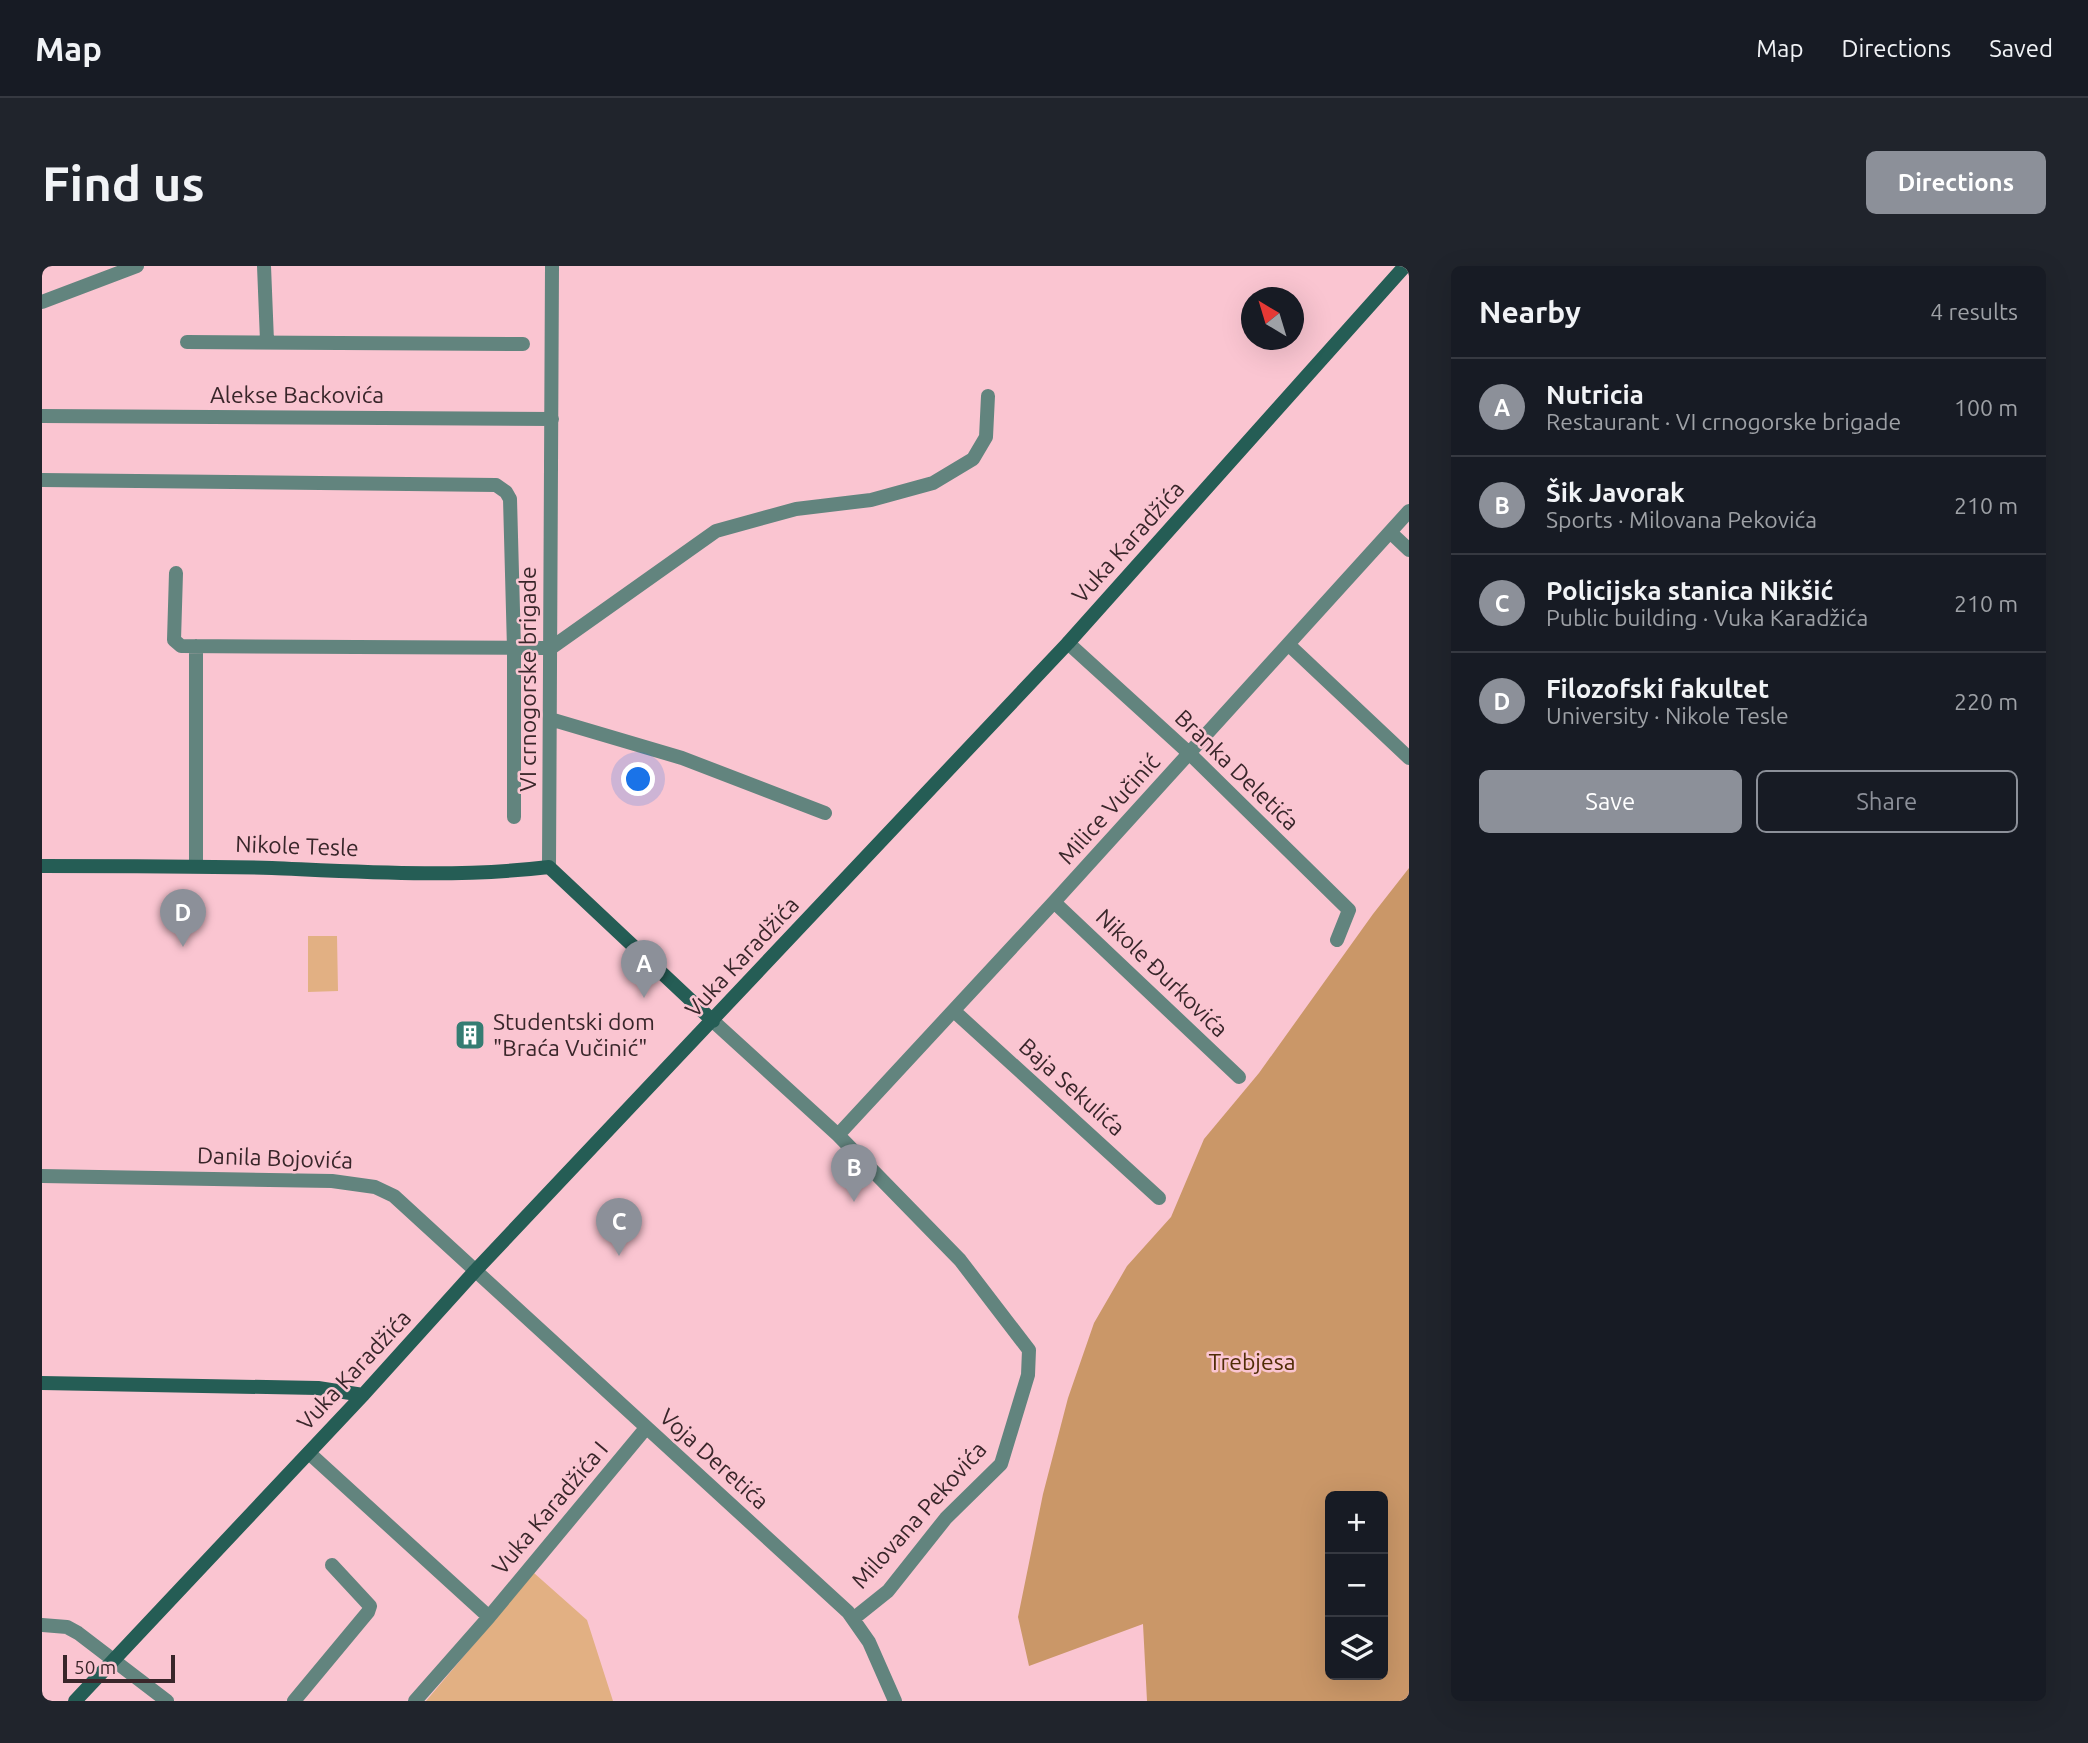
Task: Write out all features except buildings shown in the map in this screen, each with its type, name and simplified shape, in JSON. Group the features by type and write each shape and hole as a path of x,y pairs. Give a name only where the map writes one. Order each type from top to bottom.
{"street":[{"path":"42,302 137,266"},
{"path":"264,266 267,341"},
{"name":"VI crnogorske brigade","path":"549,867 552,266"},
{"name":"Vuka Karadžića","path":"75,1701 363,1395 475,1271 1068,643 1405,266"},
{"path":"187,342 523,344"},
{"path":"176,573 174,640 181,646 551,648 716,531 796,509 871,500 933,483 972,459 986,437 988,396"},
{"name":"Alekse Backovića","path":"42,416 552,419"},
{"path":"42,480 496,485 506,492 510,499 514,648 514,817"},
{"name":"Milice Vučinić","path":"838,1135 1190,754 1409,511"},
{"path":"1390,532 1409,550"},
{"name":"Branka Deletića","path":"1068,643 1190,754 1349,910 1336,940"},
{"path":"1289,645 1409,758"},
{"path":"196,646 196,866"},
{"path":"550,719 682,758 825,813"},
{"name":"Nikole Tesle","path":"42,866 196,866 433,874 549,867"},
{"path":"549,867 713,1021"},
{"name":"Nikole Đurkovića","path":"1054,902 1239,1077"},
{"name":"Baja Sekulića","path":"954,1011 1159,1198"},
{"name":"Milovana Pekovića","path":"713,1021 838,1135 968,1270 1029,1350 1030,1363 1001,1464 946,1518 888,1591 853,1619"},
{"name":"Danila Bojovića","path":"42,1176 355,1183 375,1187 394,1196 475,1271"},
{"name":"Voja Deretića","path":"475,1271 848,1612 869,1642 895,1701"},
{"path":"42,1383 318,1388 363,1395"},
{"name":"Vuka Karadžića I","path":"415,1701 489,1617 646,1428"},
{"path":"309,1453 489,1617"},
{"path":"302,1698 370,1606 332,1565"},
{"path":"42,1625 67,1627 78,1633 167,1701"}],"shaded area":[{"path":"308,936 337,936 338,991 308,992"},
{"path":"534,1573 587,1620 613,1701 426,1701"}],"green space":[{"name":"Trebjesa","path":"1409,868 1409,1701 1147,1701 1143,1624 1029,1666 1018,1617 1043,1494 1068,1398 1094,1323 1127,1266 1171,1217 1204,1139 1259,1073"}],"place":[{"name":"Filozofski fakultet","path":"183,947"},
{"name":"Nutricia","path":"644,998"},
{"name":"Studentski dom \"Braća Vučinić\"","path":"470,1035"},
{"name":"Šik Javorak","path":"854,1202"},
{"name":"Policijska stanica Nikšić","path":"619,1256"}]}
